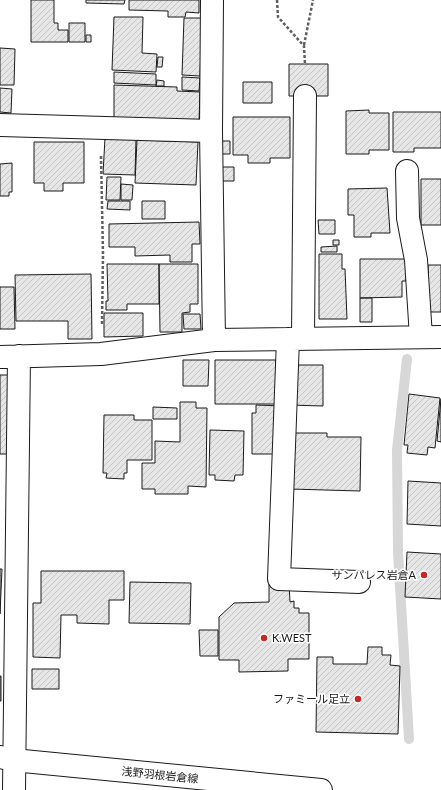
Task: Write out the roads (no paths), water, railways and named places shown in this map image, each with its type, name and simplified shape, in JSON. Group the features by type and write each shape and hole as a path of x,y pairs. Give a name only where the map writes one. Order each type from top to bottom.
{"street":[{"path":"212,0 211,131 214,340"},
{"path":"305,96 296,339 279,578 359,582"},
{"path":"0,125 211,131"},
{"path":"14,790 7,758 9,356 101,354 214,340 431,337 408,218 407,171"},
{"name":"浅野羽根岩倉線","path":"7,758 321,790"}],"waterway":[{"path":"407,359 397,450 398,552 409,739"}],"place":[{"name":"サンパレス岩倉A","path":"424,575"},
{"name":"K.WEST","path":"264,638"},
{"name":"ファミール足立","path":"358,699"}]}
